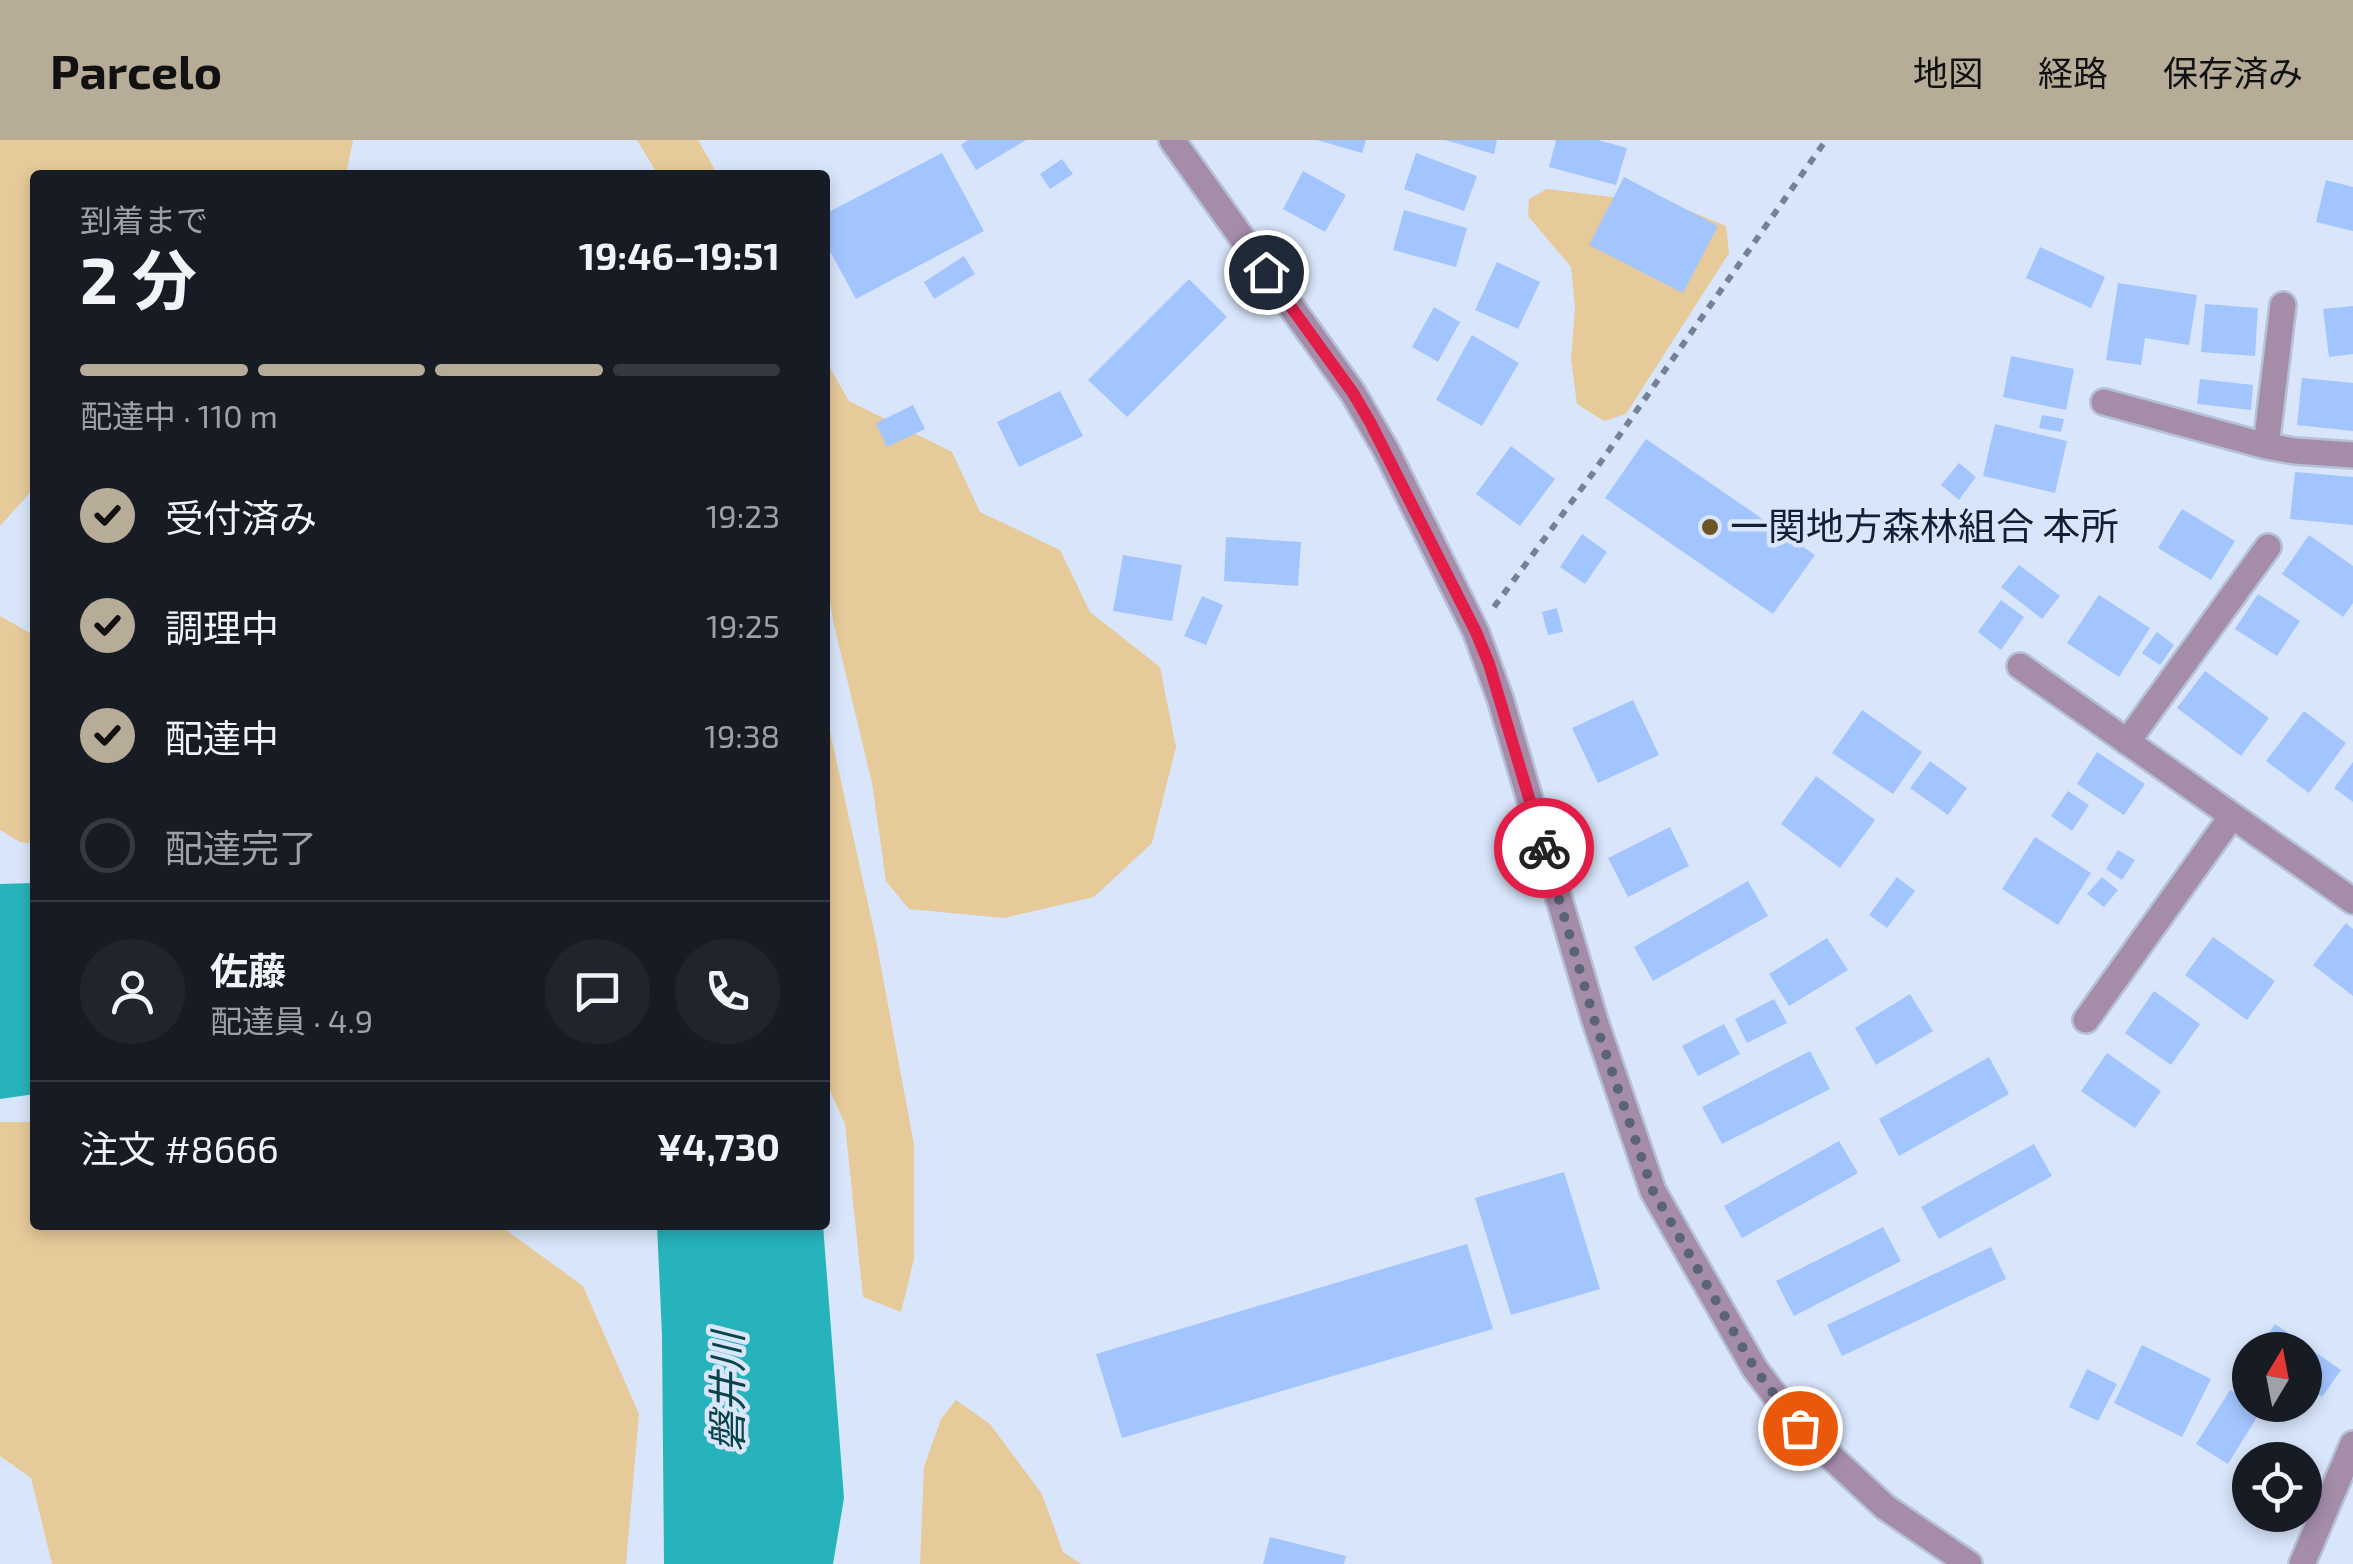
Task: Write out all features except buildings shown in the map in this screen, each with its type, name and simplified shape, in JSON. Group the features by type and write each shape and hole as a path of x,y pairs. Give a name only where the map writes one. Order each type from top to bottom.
{"street":[{"path":"1172,140 1353,393 1386,450 1476,632 1500,698 1595,1022 1653,1191 1755,1369 1800,1428 1885,1507 1969,1564"},
{"path":"2266,446 2283,305"},
{"path":"2104,402 2266,446 2353,455"},
{"path":"2127,742 2268,546"},
{"path":"2020,666 2353,901"},
{"path":"2086,1020 2232,816"},
{"path":"2302,1564 2353,1444"}],"path":[{"path":"1476,632 1826,140"}],"shaded area":[{"path":"0,140 353,140 347,170 30,170 30,493 0,526"},
{"path":"637,140 698,140 714,170 655,170"},
{"path":"1547,189 1675,205 1726,226 1729,253 1626,414 1604,421 1577,404 1571,360 1575,307 1571,267 1528,216 1529,199"},
{"path":"830,368 849,401 952,452 980,512 1060,550 1090,612 1160,667 1176,747 1152,843 1094,897 1004,918 909,909 886,881 872,783 830,602"},
{"path":"0,616 30,633 30,843 0,830"},
{"path":"830,732 876,940 914,1145 914,1259 901,1312 863,1297 845,1124 830,1091"},
{"path":"0,1122 30,1122 30,1230 506,1230 583,1286 639,1414 626,1564 52,1564 31,1478 0,1456"},
{"path":"956,1400 990,1424 1042,1494 1063,1552 1081,1564 920,1564 924,1467 941,1419"}],"water":[{"path":"30,883 30,1095 0,1099 0,884"},
{"name":"磐井川","path":"657,1230 823,1230 844,1498 833,1564 664,1564"}],"way so far":[{"path":"1544,848 1595,1022 1653,1191 1755,1369 1800,1428"}],"place":[{"name":"一関地方森林組合 本所","path":"1710,527"}],"route":[{"path":"1266,272 1370,422 1476,632 1500,698 1544,848"}]}
